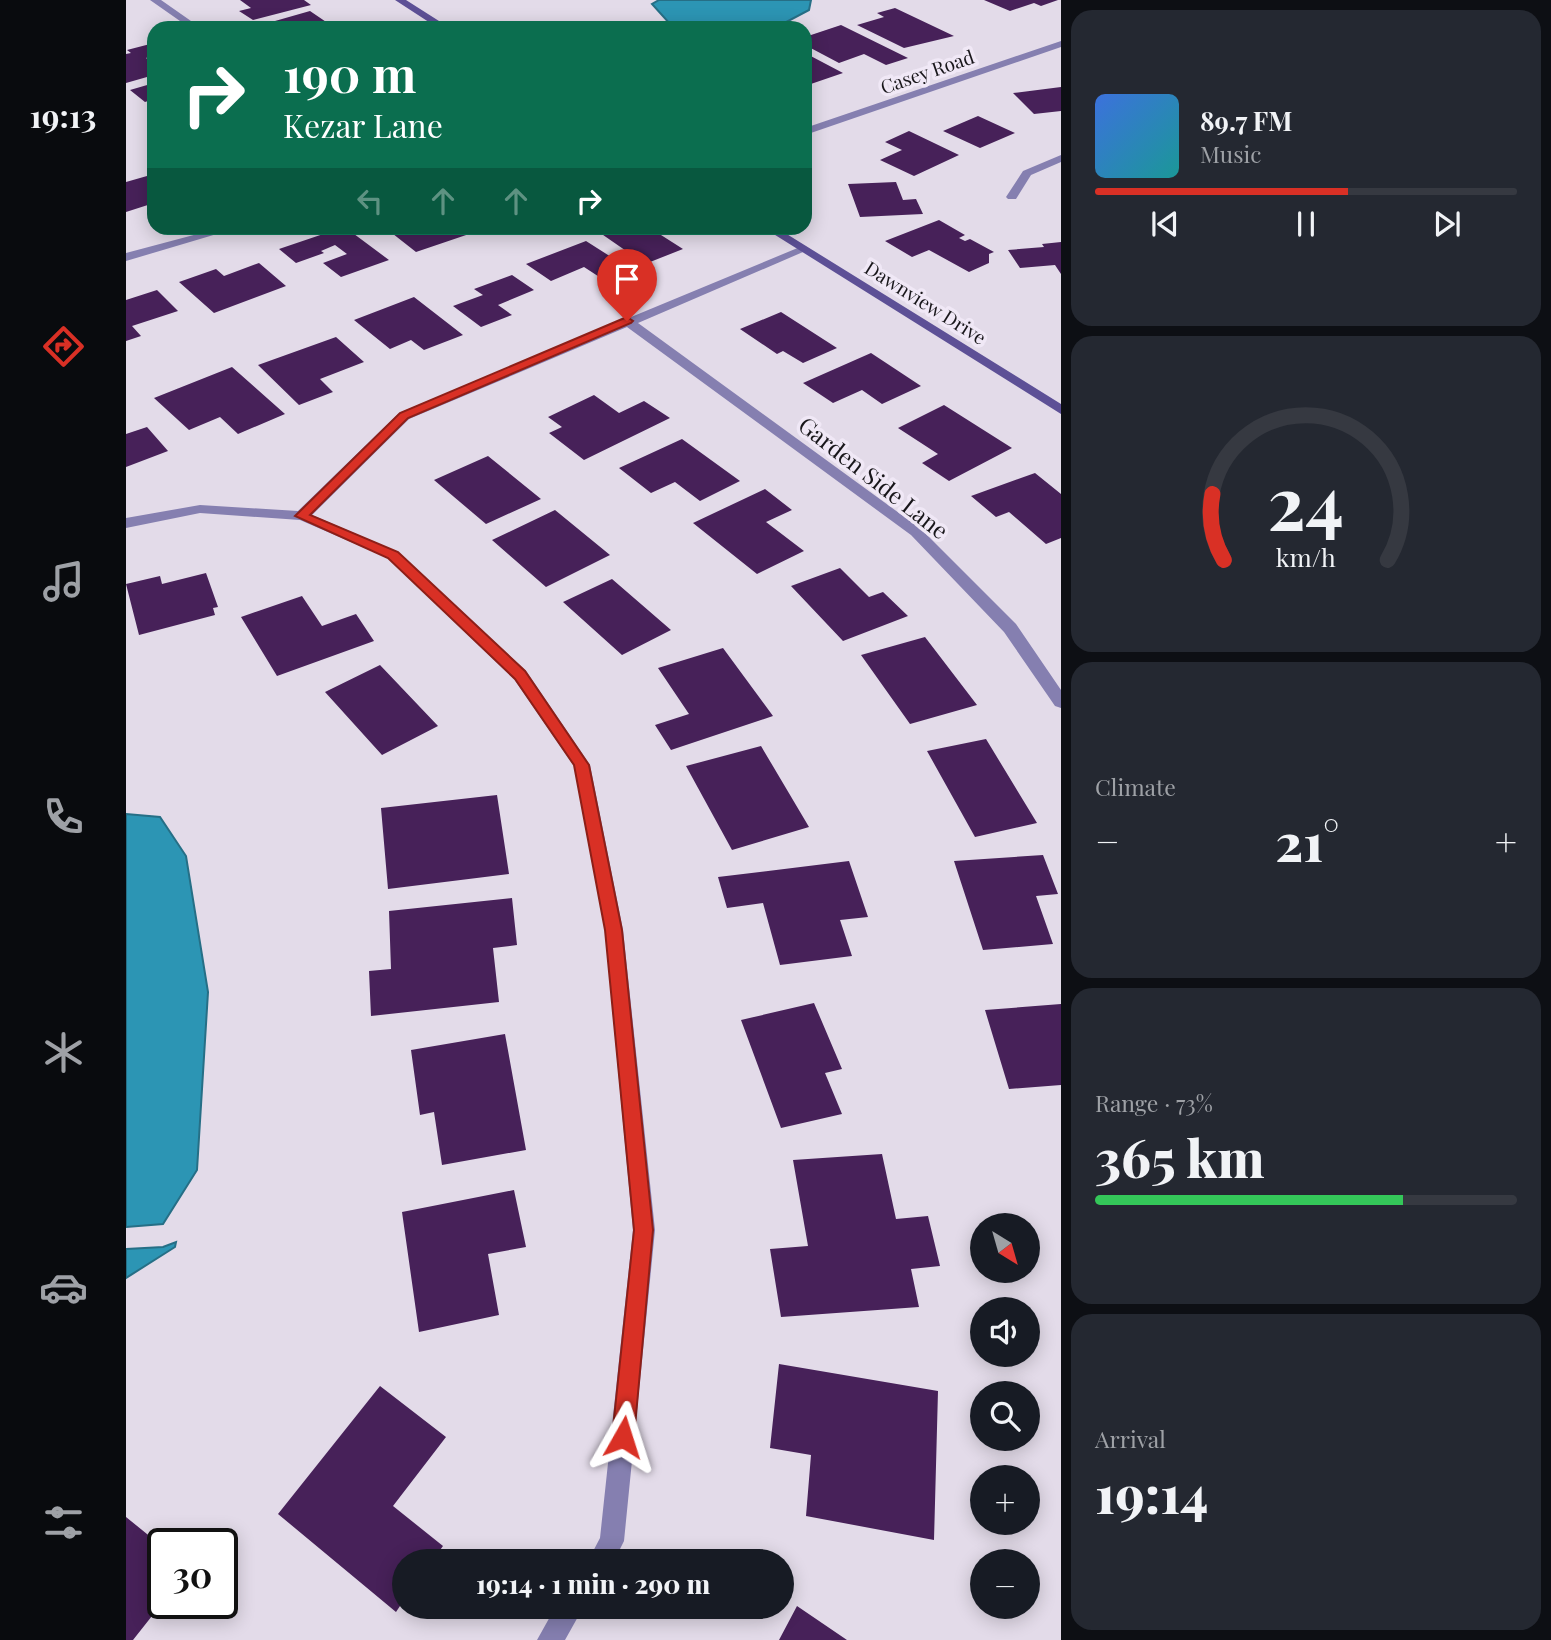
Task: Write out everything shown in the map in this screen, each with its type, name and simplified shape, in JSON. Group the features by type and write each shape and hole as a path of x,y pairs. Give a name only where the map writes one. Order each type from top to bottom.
{"street":[{"path":"155,0 186,21"},
{"path":"400,0 434,21"},
{"name":"Casey Road","path":"812,130 1061,44"},
{"path":"1012,197 1027,173 1061,158"},
{"path":"126,257 206,235"},
{"name":"Dawnview Drive","path":"781,235 1061,410"},
{"path":"302,516 404,416 804,249"},
{"name":"Garden Side Lane","path":"627,321 916,532 1010,628 1061,702"},
{"path":"126,523 200,509 302,516 393,555 520,675 582,765 614,930 644,1230 612,1541 607,1549"},
{"path":"551,1640 563,1619"}],"water":[{"path":"659,0 811,0 809,10 788,21 667,21 652,4"},
{"path":"126,814 160,817 186,856 208,992 197,1170 163,1224 126,1227"},
{"path":"176,1242 175,1247 126,1278 126,1249 163,1247"}],"building":[{"path":"240,0 304,0 311,5 253,20 239,11 251,8"},
{"path":"984,0 1058,0 1041,6 1034,3 1010,11"},
{"path":"895,8 954,36 904,48 857,25 884,17 877,13"},
{"path":"310,11 325,21 275,21"},
{"path":"841,25 908,58 886,65 864,54 839,63 812,49 812,35"},
{"path":"147,45 147,77 126,83 126,54 131,53 127,50"},
{"path":"812,57 843,73 812,84"},
{"path":"147,85 147,101 145,102 130,90"},
{"path":"1061,87 1061,111 1034,114 1013,93"},
{"path":"978,116 1015,133 980,148 943,131"},
{"path":"909,131 959,155 914,176 880,160 902,150 885,142"},
{"path":"147,176 147,205 126,212 126,182"},
{"path":"896,182 903,200 916,199 923,214 860,217 848,184"},
{"path":"939,220 965,235 959,238 965,241 970,239 994,252 989,254 989,263 969,272 929,250 912,257 885,241"},
{"path":"320,235 355,235 389,260 341,277 323,263 347,254 335,245 321,251 324,253 296,263 279,249"},
{"path":"394,235 466,235 416,252"},
{"path":"603,235 661,235 683,249 645,264"},
{"path":"586,241 630,269 604,280 584,267 551,281 526,264"},
{"path":"1061,242 1061,274 1055,265 1020,268 1008,250 1044,247 1042,244"},
{"path":"259,263 286,286 214,313 179,282 216,269 224,276"},
{"path":"512,275 534,290 498,305 512,315 481,327 453,306 483,295 474,289"},
{"path":"157,290 178,311 132,326 141,336 126,341 126,300"},
{"path":"414,297 463,335 424,350 411,340 390,349 354,320"},
{"path":"781,312 837,348 803,363 783,351 777,354 740,329"},
{"path":"336,337 364,362 320,379 333,392 299,405 258,365"},
{"path":"871,353 921,386 882,404 862,390 833,403 803,383"},
{"path":"232,367 285,414 238,434 220,417 189,430 154,398"},
{"path":"594,395 619,413 644,401 670,418 584,460 549,433 562,427 548,417"},
{"path":"944,405 1012,448 949,481 922,463 938,454 898,428"},
{"path":"147,427 168,451 126,467 126,434"},
{"path":"682,439 740,481 700,501 675,482 651,493 619,468"},
{"path":"488,456 541,499 486,524 434,480"},
{"path":"1035,473 1061,494 1061,538 1046,544 1009,512 996,517 971,496"},
{"path":"765,489 792,510 766,522 804,551 757,574 693,523"},
{"path":"555,510 610,555 546,587 492,540"},
{"path":"840,568 869,597 883,592 908,616 843,641 791,586"},
{"path":"206,573 218,607 213,608 215,615 139,635 126,584 160,576 162,584"},
{"path":"612,579 671,630 622,655 563,602"},
{"path":"302,596 322,626 356,614 374,641 277,676 241,617"},
{"path":"925,637 977,705 910,724 861,655"},
{"path":"723,648 773,716 671,750 655,725 689,714 658,668"},
{"path":"380,665 438,726 382,755 325,692"},
{"path":"986,739 1037,823 975,837 927,751"},
{"path":"761,746 809,827 732,850 686,766"},
{"path":"497,795 509,874 388,889 381,808"},
{"path":"1043,855 1058,894 1036,896 1053,944 983,950 954,861"},
{"path":"849,861 868,917 840,920 852,956 780,965 763,903 727,908 718,877"},
{"path":"512,898 517,945 493,948 499,1002 371,1016 369,971 391,969 389,911"},
{"path":"814,1003 842,1069 825,1073 842,1114 781,1128 741,1020"},
{"path":"1061,1004 1061,1085 1009,1089 985,1010"},
{"path":"505,1034 526,1150 442,1165 434,1112 420,1115 411,1050"},
{"path":"882,1154 896,1219 928,1216 940,1266 911,1269 919,1307 781,1317 770,1249 808,1246 793,1160"},
{"path":"514,1190 526,1247 488,1254 499,1315 419,1332 402,1212"},
{"path":"779,1364 938,1391 934,1540 806,1516 811,1455 770,1448"},
{"path":"380,1386 446,1437 393,1506 443,1546 441,1549 392,1549 392,1609 278,1514"},
{"path":"126,1517 147,1534 147,1619 150,1619 133,1640 126,1640"},
{"path":"797,1606 847,1640 779,1640 790,1619 794,1619"}],"route":[{"path":"623,1437 644,1230 614,930 582,765 520,675 393,555 302,516 404,416 627,321"}]}
